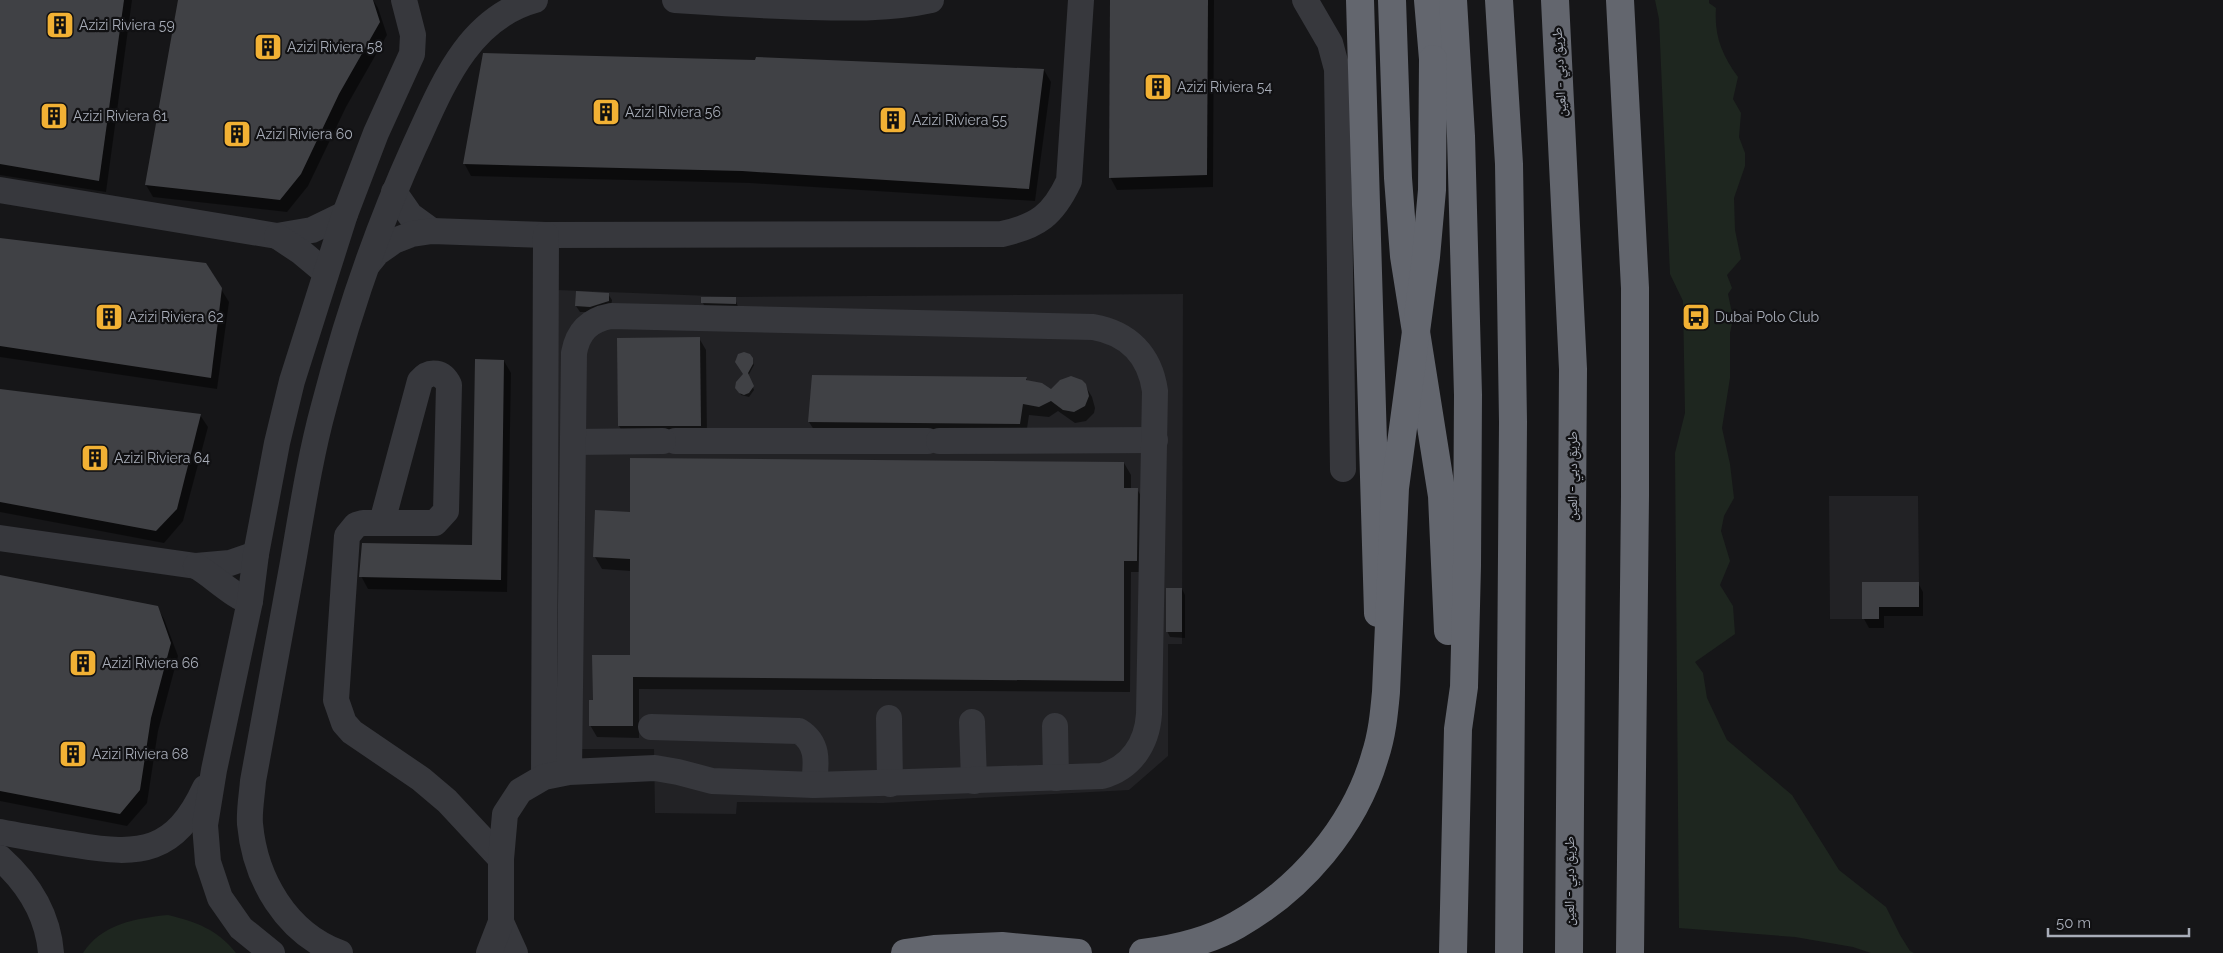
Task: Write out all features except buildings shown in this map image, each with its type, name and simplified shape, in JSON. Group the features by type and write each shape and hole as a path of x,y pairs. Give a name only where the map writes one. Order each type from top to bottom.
{"highway":[{"path":"1360,0 1378,619 1385,667"},
{"path":"1392,0 1398,178 1404,256 1442,496 1450,669 1458,729"},
{"path":"1143,953 1188,945 1236,926 1286,891 1322,853 1344,822 1363,787 1375,757 1383,725 1395,488 1426,257 1432,190 1432,59 1428,0"},
{"path":"1453,0 1461,136 1468,395 1467,576 1464,687 1458,729 1453,953"},
{"path":"1499,0 1509,164 1513,422 1509,953"},
{"name":"طريق دبي - العين","path":"1555,0 1573,369 1569,953"},
{"path":"1620,0 1635,288 1635,496 1630,953"},
{"path":"905,953 934,949 1002,946 1078,953"},
{"path":"1054,953 1058,952"}],"street":[{"path":"272,953 254,941 236,921 220,898 208,862 205,825 214,770 250,602 256,554 292,381 325,272 345,214 376,133 412,54 413,35 404,0"},
{"path":"340,953 308,935 294,924 272,896 257,862 250,822 254,781 311,462 335,363 364,268 394,192 444,83 459,56 490,23 507,12 535,0"},
{"path":"675,0 743,5 872,9 931,0"},
{"path":"1305,0 1330,43 1337,69 1343,470"},
{"path":"364,268 377,253 394,241 412,234 432,231 546,235 1002,234 1024,229 1044,218 1060,201 1069,181 1078,6"},
{"path":"0,190 277,236 312,230 345,214"},
{"path":"394,192 410,215 432,231"},
{"path":"546,235 556,774"},
{"path":"277,236 302,252 325,272"},
{"path":"489,953 501,922 501,859 505,814 511,802 520,791 556,774 654,768 712,781 814,785 1102,776 1123,767 1139,749 1148,726 1155,391 1150,367 1136,347 1122,336 1105,329 611,316 597,319 585,327 577,339 574,352 573,442 556,774"},
{"path":"382,522 418,386 424,376 433,373 438,374 443,376 449,385 446,511 440,520 430,524 363,522 356,525 347,536 345,543 336,700 339,712 352,732 447,800 501,859"},
{"path":"573,442 1155,440"},
{"path":"0,538 196,566 230,564 256,554"},
{"path":"196,566 216,578 237,596 250,602"},
{"path":"889,718 890,784"},
{"path":"972,722 974,781"},
{"path":"1056,726 1056,778"},
{"path":"651,727 799,731 811,740 814,746 814,785"},
{"path":"0,832 118,851 145,847 158,842 184,824 194,811 214,770"},
{"path":"0,858 14,871 34,898 47,930 51,953"},
{"path":"501,922 515,953"}],"shaded area":[{"path":"1655,0 1709,0 1709,3 1716,8 1716,28 1720,45 1738,77 1733,99 1741,113 1739,137 1745,153 1745,166 1734,198 1735,230 1741,259 1727,275 1732,288 1728,294 1733,318 1730,333 1730,378 1722,428 1730,464 1734,498 1724,516 1721,531 1730,561 1720,585 1733,606 1735,634 1695,662 1703,673 1707,698 1727,740 1792,795 1839,870 1886,907 1900,935 1910,951 1914,953 1871,953 1853,947 1795,937 1679,928 1675,453 1685,413 1683,301 1670,274 1659,19"},
{"path":"557,290 736,297 1183,294 1182,644 1168,644 1168,756 1129,790 883,803 737,802 736,814 655,813 654,749 559,749"},
{"path":"1829,496 1918,496 1919,582 1862,582 1862,619 1830,619"},
{"path":"168,915 214,932 236,953 83,953 100,935 121,924 144,918"}],"place":[{"name":"Azizi Riviera 59","path":"60,25"},
{"name":"Azizi Riviera 58","path":"268,47"},
{"name":"Azizi Riviera 54","path":"1158,87"},
{"name":"Azizi Riviera 56","path":"606,112"},
{"name":"Azizi Riviera 61","path":"54,116"},
{"name":"Azizi Riviera 55","path":"893,120"},
{"name":"Azizi Riviera 60","path":"237,134"},
{"name":"Azizi Riviera 62","path":"109,317"},
{"name":"Dubai Polo Club","path":"1696,317"},
{"name":"Azizi Riviera 64","path":"95,458"},
{"name":"Azizi Riviera 66","path":"83,663"},
{"name":"Azizi Riviera 68","path":"73,754"}]}
